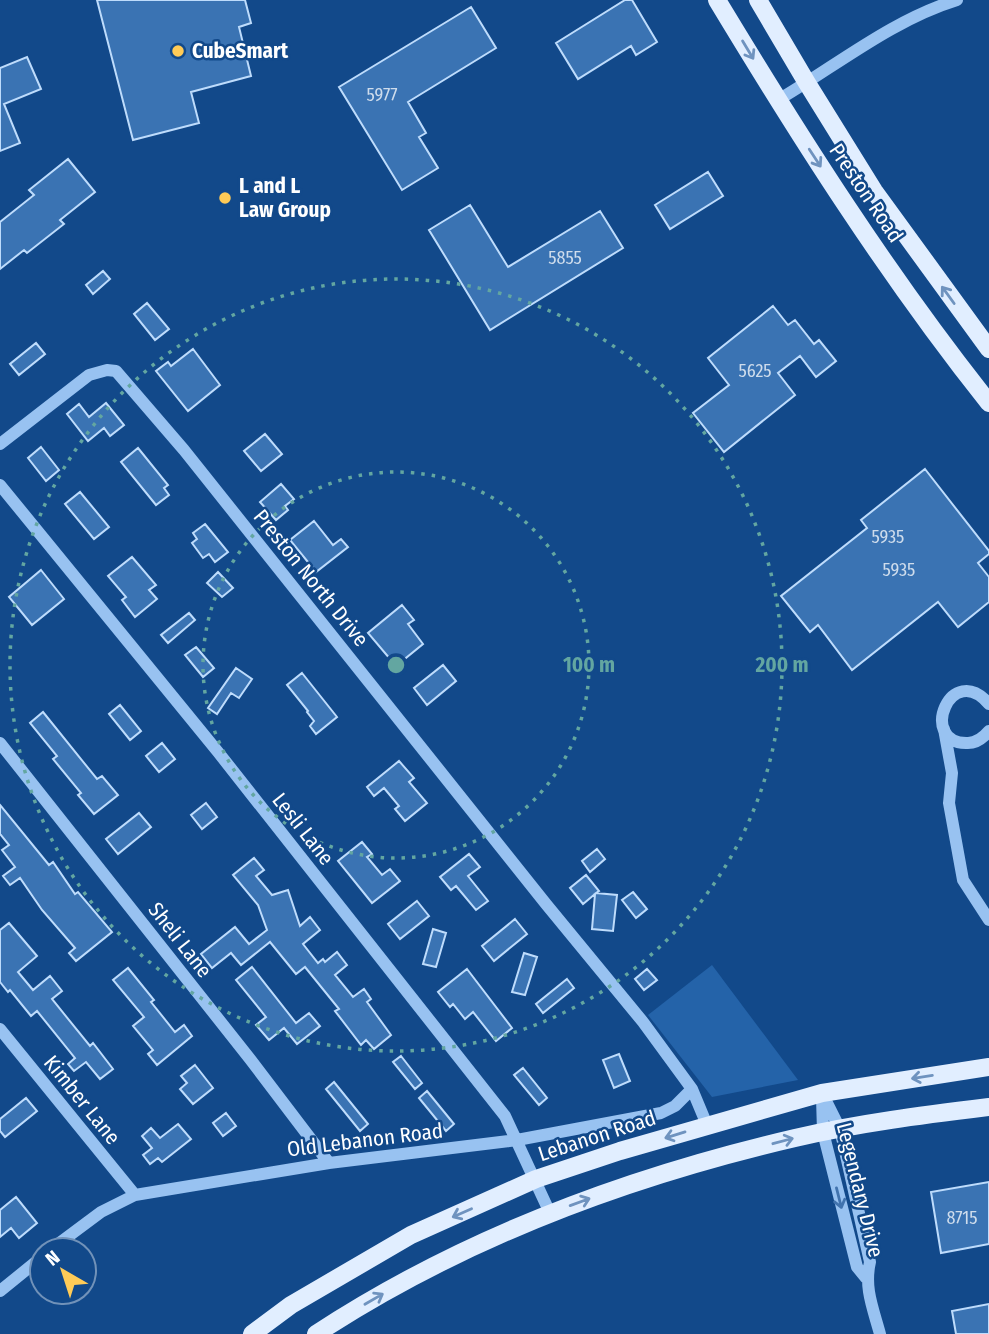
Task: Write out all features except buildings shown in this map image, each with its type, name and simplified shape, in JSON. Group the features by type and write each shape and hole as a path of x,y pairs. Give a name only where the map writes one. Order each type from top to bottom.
{"main road":[{"name":"Preston Road","path":"717,0 867,238 982,381 989,403"},
{"name":"Preston Road","path":"758,0 874,191 989,349"},
{"name":"Lebanon Road","path":"252,1334 291,1305 411,1236 536,1180 707,1125 822,1093 989,1067"},
{"path":"316,1334 375,1298 458,1254 550,1213 632,1184 726,1156 831,1130 989,1107"}],"street":[{"path":"778,100 885,34 935,7 957,0"},
{"name":"Preston North Drive","path":"0,444 89,375 107,370 116,371 184,450 643,1022 692,1089 707,1125"},
{"name":"Lesli Lane","path":"0,485 218,752 506,1116 550,1213"},
{"path":"989,705 982,696 971,692 959,693 949,699 942,709 941,719 952,773 949,803 963,880 989,920"},
{"path":"944,729 950,737 967,743 986,737"},
{"name":"Sheli Lane","path":"0,743 329,1163"},
{"path":"952,773 967,743"},
{"name":"Kimber Lane","path":"0,1028 135,1195"},
{"name":"Old Lebanon Road","path":"69,1236 101,1212 135,1195 329,1163 517,1140 661,1113 675,1106 692,1089"},
{"name":"Legendary Drive","path":"822,1093 870,1262 866,1278 880,1334"},
{"path":"0,1291 28,1268"}],"shaded area":[{"path":"712,965 798,1080 712,1097 648,1015"}],"place":[{"name":"CubeSmart","path":"178,51"},
{"name":"L and L Law Group","path":"225,198"}]}
